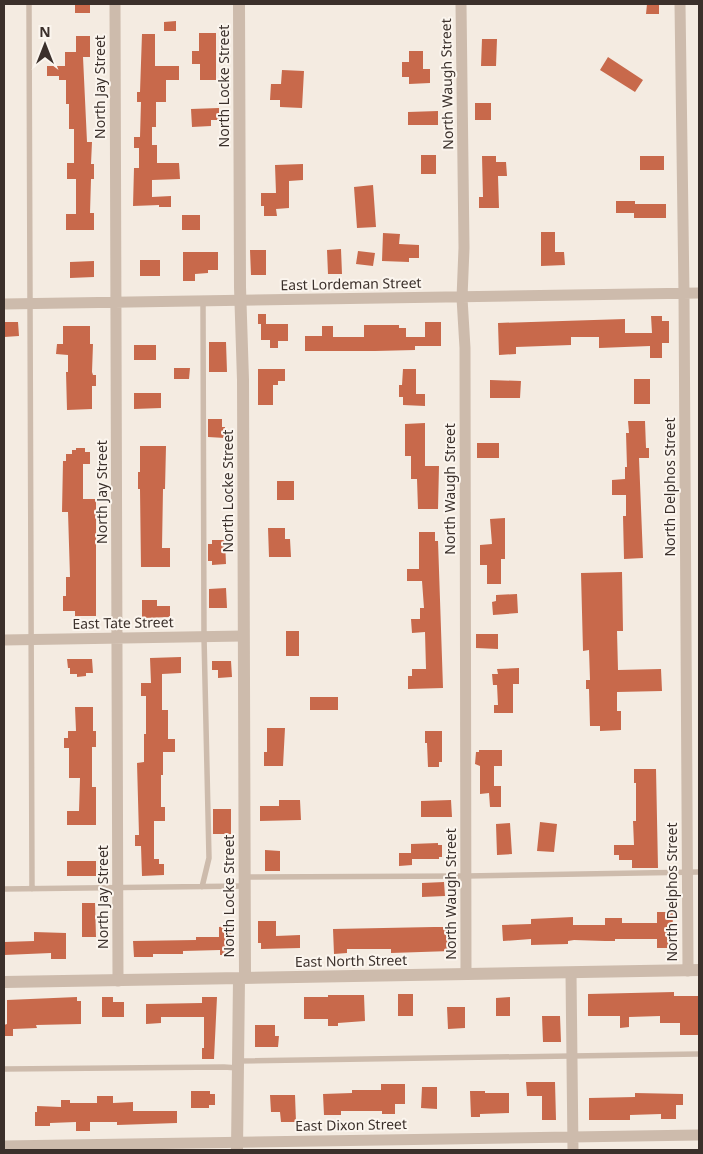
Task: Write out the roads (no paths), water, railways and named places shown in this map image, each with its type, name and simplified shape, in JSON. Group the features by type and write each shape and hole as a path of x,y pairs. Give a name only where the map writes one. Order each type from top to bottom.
{"street":[{"name":"North Jay Street","path":"114,4 118,980"},
{"name":"North Locke Street","path":"237,1146 244,881 243,390 240,300 239,4"},
{"name":"North Waugh Street","path":"461,4 464,248 462,298 465,348 466,974"},
{"name":"North Delphos Street","path":"680,4 694,970"},
{"name":"East Lordeman Street","path":"4,304 699,293"},
{"name":"East Tate Street","path":"4,640 243,636"},
{"name":"East North Street","path":"4,982 694,970"},
{"path":"571,973 573,1150"},
{"name":"East Dixon Street","path":"4,1146 237,1146 699,1134"}],"lane":[{"path":"29,4 32,889"},
{"path":"202,887 208,858 204,637 203,301"},
{"path":"4,889 202,887 244,881 693,872"},
{"path":"4,1069 224,1067 238,1065 699,1054"}]}
